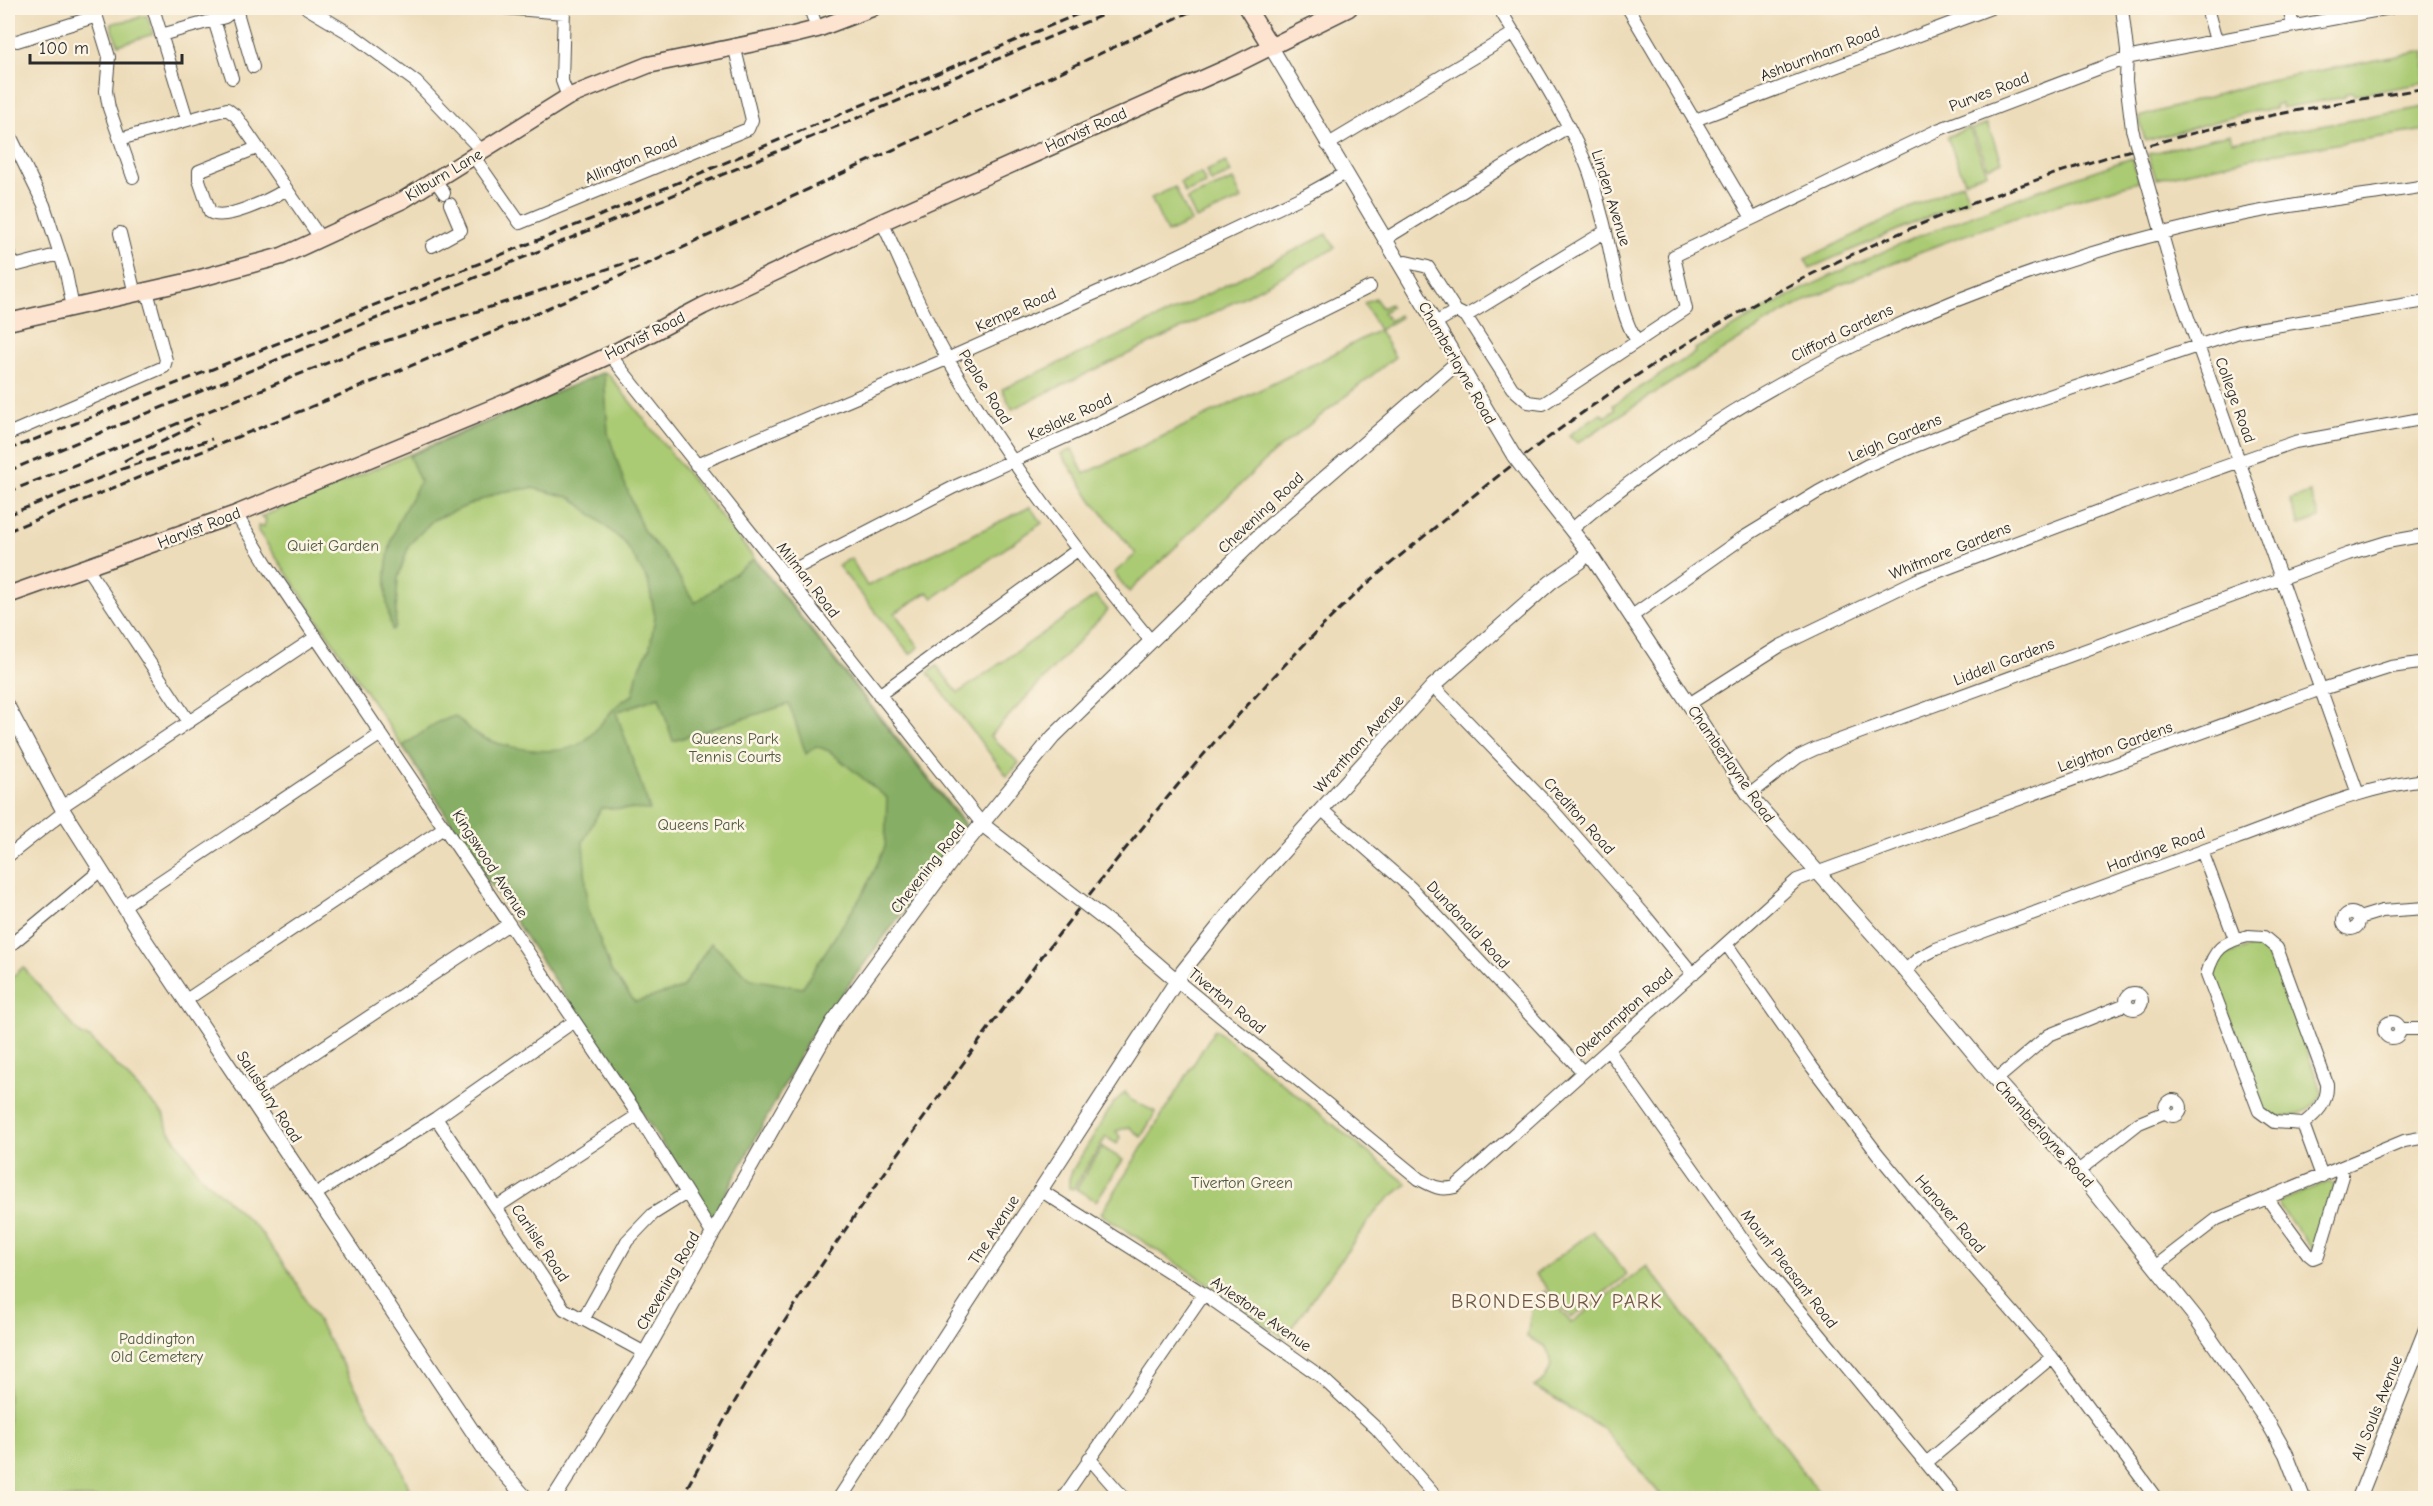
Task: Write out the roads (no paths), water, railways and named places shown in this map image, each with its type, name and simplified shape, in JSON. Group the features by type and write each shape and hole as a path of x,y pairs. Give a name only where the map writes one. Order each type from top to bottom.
{"main road":[{"name":"Kilburn Lane","path":"8,322 141,293 264,262 443,193 478,155 568,97 648,64 817,29 872,8"},
{"name":"Chamberlayne Road","path":"1247,8 1270,47"},
{"name":"Harvist Road","path":"8,595 236,514 507,402 610,355 703,306 882,222 1270,47 1348,8"}],"street":[{"path":"153,8 187,119"},
{"path":"161,34 214,20 237,8 253,67"},
{"path":"307,8 354,36 416,81 478,155"},
{"path":"504,8 564,10 562,81 568,97"},
{"path":"810,8 817,29"},
{"name":"Linden Avenue","path":"1500,8 1568,127 1589,171 1606,231 1623,306 1632,335 1638,341"},
{"name":"Ashburnham Road","path":"1695,120 1991,8"},
{"name":"College Road","path":"2122,8 2127,59 2126,81 2132,129 2161,234 2198,345 2358,794"},
{"path":"2207,8 2216,41"},
{"path":"2289,8 2293,26"},
{"name":"Purves Road","path":"1638,341 1686,309 1674,256 1940,129 2127,59 2367,10 2390,8"},
{"path":"1634,9 1752,218"},
{"path":"17,40 95,12 109,57 107,98 133,177"},
{"path":"214,20 232,78"},
{"path":"1326,145 1514,33"},
{"name":"Allington Road","path":"478,155 520,223 748,129 752,120 734,45"},
{"name":"Chamberlayne Road","path":"1270,47 1326,145 1435,323 1509,450 1588,551 1749,795 1789,844 1819,872 1996,1080 2078,1171 2156,1266 2269,1424 2286,1454 2302,1498"},
{"path":"120,139 226,109 236,116 321,240"},
{"path":"1384,239 1568,127"},
{"path":"8,131 44,205 60,254 73,308"},
{"path":"257,148 200,171 199,180 210,212 223,215 266,201 285,190"},
{"name":"Kempe Road","path":"696,465 947,359 1222,236 1344,174"},
{"name":"Clifford Gardens","path":"1571,530 1627,485 1716,422 1786,379 1844,348 1905,320 2013,279 2161,234 2215,221 2426,186"},
{"path":"432,246 461,230 443,193"},
{"name":"Peploe Road","path":"882,222 947,359 1013,462 1076,551 1150,641"},
{"path":"1435,323 1461,314 1606,231"},
{"path":"8,434 164,367 166,360 120,233"},
{"path":"8,249 12,262 18,265 60,254"},
{"path":"1400,265 1409,262 1428,267 1512,388 1520,398 1534,404 1549,402 1638,341"},
{"name":"Keslake Road","path":"783,575 954,487 1099,422 1370,288"},
{"name":"Leigh Gardens","path":"1632,616 1741,539 1868,465 1993,415 2239,332 2426,301"},
{"name":"Milman Road","path":"610,355 983,825"},
{"name":"Chevening Road","path":"554,1498 645,1353 833,1022 953,859 1053,737 1150,641 1265,530 1457,363"},
{"name":"Whitmore Gardens","path":"1689,704 1780,646 1919,579 2295,442 2426,418"},
{"name":"Kingswood Avenue","path":"236,514 573,1022 638,1115 685,1194 713,1235"},
{"name":"Liddell Gardens","path":"1749,795 1798,757 1815,749 2365,548 2426,535"},
{"path":"879,695 1076,551"},
{"name":"Wrentham Avenue","path":"1176,980 1243,896 1433,687 1551,582 1580,562 1588,551"},
{"path":"87,568 189,722"},
{"path":"8,856 63,810 316,637"},
{"name":"Leighton Gardens","path":"1819,872 2321,690 2391,667 2426,662"},
{"name":"Crediton Road","path":"1433,687 1550,807 1638,907 1692,974"},
{"name":"Salusbury Road","path":"9,717 63,810 248,1097 491,1460 522,1497"},
{"path":"125,905 381,734"},
{"name":"Hardinge Road","path":"1905,971 1919,958 1936,949 2202,851 2358,794 2396,783 2426,780"},
{"name":"Dundonald Road","path":"1321,809 1411,888 1583,1072"},
{"name":"Tiverton Road","path":"983,825 1112,925 1419,1179 1438,1189 1455,1187"},
{"path":"186,1000 445,827"},
{"path":"2202,851 2235,939"},
{"path":"8,946 101,870"},
{"name":"Okehampton Road","path":"1455,1187 1797,880 1819,872"},
{"path":"2359,918 2382,911 2426,908"},
{"path":"248,1097 509,924"},
{"path":"2264,937 2277,948 2327,1084 2327,1097 2303,1124 2274,1122 2259,1111 2207,974 2212,955 2235,939 2264,937"},
{"name":"Hanover Road","path":"1727,945 1812,1067 1877,1153 2052,1357 2156,1498"},
{"name":"The Avenue","path":"840,1498 1176,980"},
{"path":"1996,1080 2049,1035 2126,1004"},
{"path":"314,1195 436,1118 573,1022"},
{"path":"2400,1029 2426,1029"},
{"name":"Mount Pleasant Road","path":"1609,1051 1755,1256 1955,1498"},
{"path":"2078,1171 2139,1123 2166,1112"},
{"path":"497,1208 638,1115"},
{"name":"Carlisle Road","path":"436,1118 564,1309 645,1353"},
{"path":"2303,1124 2322,1176"},
{"path":"2156,1266 2207,1224 2404,1141 2426,1137"},
{"path":"2267,1198 2313,1258 2318,1256 2342,1176 2340,1169"},
{"name":"Aylestone Avenue","path":"1040,1190 1204,1293 1320,1376 1376,1428 1437,1498"},
{"path":"583,1320 627,1241 653,1214 685,1194"},
{"path":"1063,1498 1204,1293"},
{"name":"All Souls Avenue","path":"2358,1498 2426,1329"},
{"path":"1926,1463 2052,1357"},
{"path":"1089,1458 1124,1498"}],"railway":[{"path":"8,450 599,216 1092,8"},
{"path":"8,471 1119,8"},
{"path":"8,531 491,333 654,261 1198,8"},
{"path":"681,1498 744,1386 832,1249 989,1028 1071,918 1202,756 1295,654 1369,582 1483,488 1585,411 1691,341 1786,287 1905,231 2028,183 2154,143 2270,116 2426,88"},
{"path":"8,492 367,347 638,259"},
{"path":"124,461 199,423"},
{"path":"8,515 122,469 212,439"}],"district":[{"name":"BRONDESBURY PARK","path":"1557,1301"}],"park label":[{"name":"Quiet Garden","path":"333,546"},
{"name":"Queens Park Tennis Courts","path":"735,748"},
{"name":"Queens Park","path":"701,825"},
{"name":"Tiverton Green","path":"1242,1183"},
{"name":"Paddington Old Cemetery","path":"157,1348"}]}
